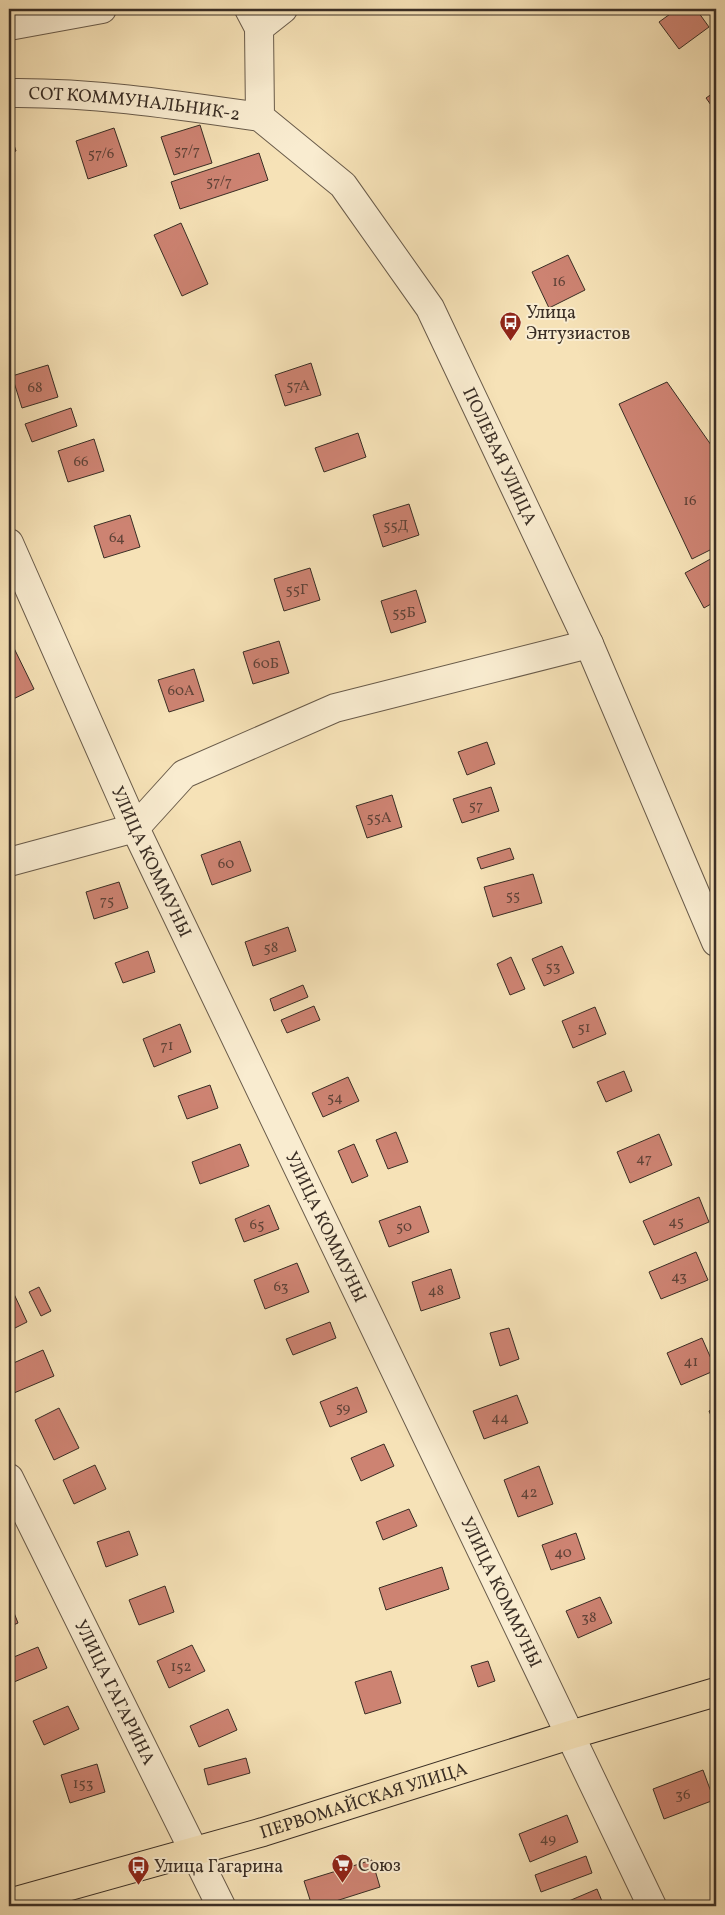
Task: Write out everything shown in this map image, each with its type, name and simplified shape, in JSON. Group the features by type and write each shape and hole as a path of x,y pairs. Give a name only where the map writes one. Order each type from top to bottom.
{"main road":[{"name":"ПЕРВОМАЙСКАЯ УЛИЦА","path":"9,1904 272,1829 570,1735 716,1692"}],"street":[{"path":"9,26 102,9"},
{"path":"260,117 254,18 283,9"},
{"name":"СОТ КОММУНАЛЬНИК-2","path":"9,93 54,92 162,103 260,117"},
{"name":"ПОЛЕВАЯ УЛИЦА","path":"260,117 343,185 430,308 590,644 716,942"},
{"name":"УЛИЦА КОММУНЫ","path":"9,543 134,828 652,1906"},
{"path":"9,862 134,828 184,774 335,708 590,644"},
{"name":"УЛИЦА ГАГАРИНА","path":"9,1478 221,1906"}],"building":[{"path":"677,9 696,9 709,27 679,49 659,22"},
{"path":"716,91 716,112 706,98"},
{"path":"200,125 212,163 174,175 161,137"},
{"path":"114,128 127,166 88,179 76,141"},
{"path":"9,130 16,151 9,153"},
{"path":"259,153 268,180 180,209 171,182"},
{"path":"181,223 208,284 182,296 154,235"},
{"path":"568,255 585,290 549,308 532,272"},
{"path":"311,363 321,395 285,406 275,375"},
{"path":"48,365 58,397 22,408 12,376"},
{"path":"667,382 716,452 716,547 692,559 619,404"},
{"path":"71,408 77,426 32,442 25,424"},
{"path":"358,433 366,457 324,472 315,448"},
{"path":"94,439 104,471 68,482 58,451"},
{"path":"409,504 419,535 383,547 373,515"},
{"path":"130,515 140,547 104,558 94,526"},
{"path":"716,556 716,601 704,608 685,573"},
{"path":"310,568 320,600 284,611 274,579"},
{"path":"416,590 426,622 391,633 381,601"},
{"path":"9,641 34,689 9,701"},
{"path":"279,641 289,673 253,684 243,652"},
{"path":"194,669 204,701 169,712 158,680"},
{"path":"487,742 495,764 467,775 458,752"},
{"path":"491,787 499,811 462,823 453,799"},
{"path":"392,795 402,827 367,838 356,806"},
{"path":"240,841 251,871 212,885 201,855"},
{"path":"510,848 514,859 481,869 477,858"},
{"path":"533,874 542,903 493,917 484,887"},
{"path":"119,882 128,908 94,919 86,892"},
{"path":"288,927 296,951 253,966 245,942"},
{"path":"562,946 574,973 544,986 532,959"},
{"path":"148,951 155,972 123,983 115,963"},
{"path":"511,957 525,989 510,995 497,964"},
{"path":"303,985 308,997 274,1011 270,999"},
{"path":"314,1006 320,1020 287,1033 281,1020"},
{"path":"595,1007 606,1034 573,1048 562,1021"},
{"path":"180,1024 191,1052 154,1067 143,1039"},
{"path":"624,1071 632,1091 606,1102 597,1082"},
{"path":"348,1077 359,1101 323,1117 312,1093"},
{"path":"210,1085 218,1108 187,1119 178,1096"},
{"path":"396,1132 408,1162 388,1169 376,1140"},
{"path":"659,1134 672,1165 630,1183 617,1152"},
{"path":"240,1144 249,1166 200,1184 192,1162"},
{"path":"354,1144 368,1176 352,1183 338,1151"},
{"path":"699,1197 709,1222 654,1245 643,1221"},
{"path":"269,1205 279,1229 244,1242 235,1219"},
{"path":"420,1206 429,1232 389,1247 379,1221"},
{"path":"696,1252 708,1280 661,1299 649,1272"},
{"path":"297,1263 309,1292 265,1309 254,1280"},
{"path":"451,1269 460,1298 421,1311 412,1282"},
{"path":"39,1287 51,1311 41,1316 29,1292"},
{"path":"14,1294 27,1322 9,1331 9,1297"},
{"path":"330,1322 336,1338 293,1355 286,1339"},
{"path":"509,1328 519,1359 500,1366 490,1333"},
{"path":"702,1338 716,1370 681,1385 667,1353"},
{"path":"43,1350 54,1376 14,1393 9,1380 9,1365"},
{"path":"357,1387 367,1412 330,1427 320,1402"},
{"path":"517,1395 528,1423 484,1439 473,1411"},
{"path":"716,1407 716,1427 709,1411"},
{"path":"59,1408 79,1448 54,1460 35,1420"},
{"path":"384,1444 394,1466 361,1481 351,1458"},
{"path":"95,1465 106,1489 74,1504 63,1480"},
{"path":"539,1466 553,1504 518,1517 504,1480"},
{"path":"409,1509 417,1526 383,1540 376,1522"},
{"path":"129,1531 138,1555 106,1567 97,1542"},
{"path":"576,1533 585,1559 551,1570 542,1545"},
{"path":"442,1567 449,1589 386,1610 379,1588"},
{"path":"165,1586 174,1612 139,1625 129,1600"},
{"path":"600,1597 612,1623 578,1638 566,1611"},
{"path":"9,1600 18,1623 9,1627"},
{"path":"192,1645 205,1671 169,1688 157,1661"},
{"path":"38,1647 47,1668 14,1682 9,1670 9,1659"},
{"path":"488,1661 495,1681 478,1687 471,1666"},
{"path":"391,1671 401,1703 365,1714 355,1682"},
{"path":"68,1706 79,1729 44,1745 33,1721"},
{"path":"228,1709 237,1730 199,1747 190,1726"},
{"path":"246,1758 250,1773 208,1785 204,1769"},
{"path":"97,1764 105,1792 70,1803 61,1775"},
{"path":"703,1770 714,1800 664,1819 653,1789"},
{"path":"567,1815 578,1842 530,1862 519,1834"},
{"path":"586,1856 592,1873 541,1892 535,1875"},
{"name":"Союз","path":"372,1860 380,1887 320,1906 312,1906 304,1881"},
{"path":"597,1889 604,1906 557,1906"}],"place":[{"name":"Улица Энтузиастов","path":"510,341"},
{"name":"Союз","path":"342,1884"},
{"name":"Улица Гагарина","path":"138,1885"}]}
